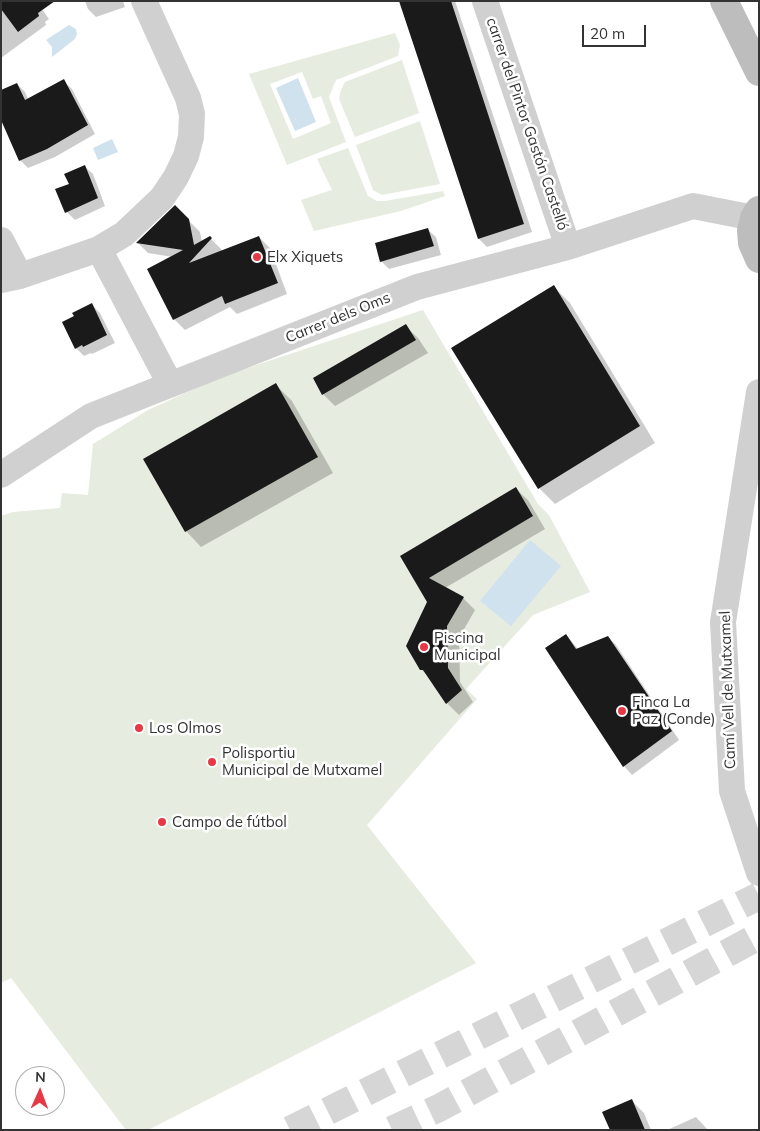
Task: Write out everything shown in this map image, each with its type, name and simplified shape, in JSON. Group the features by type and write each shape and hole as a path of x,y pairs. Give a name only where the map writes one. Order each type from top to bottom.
{"street":[{"path":"1,240 11,278 99,249 124,234 162,198 176,177 186,156 191,137 192,114 188,98 144,1"},
{"name":"carrer del Pintor Gastón Castelló","path":"485,1 568,247"},
{"path":"724,1 759,72"},
{"name":"Carrer dels Oms","path":"1,475 90,416 417,287 568,247 693,206 756,214"},
{"path":"756,214 751,230 752,243 759,259"},
{"path":"99,249 170,384"},
{"name":"Camí Vell de Mutxamel","path":"759,392 723,622 732,791 759,873"}],"shaded area":[{"path":"395,33 400,45 398,56 336,80 329,97 346,142 287,165 249,74","holes":["302,72 313,99 321,96 331,123 293,139 270,84"]},
{"path":"402,60 419,113 355,137 339,99 345,82"},
{"path":"420,121 440,184 382,195 373,190 356,145"},
{"path":"348,148 368,196 377,201 443,191 445,196 401,211 314,231 301,200 332,190 317,159"},
{"name":"Polisportiu Municipal de Mutxamel","path":"423,310 538,504 549,515 590,592 533,615 466,689 477,699 367,825 476,963 148,1130 126,1130 11,978 1,983 1,516 13,512 60,508 62,493 88,495 93,444 148,410 220,377"}],"water":[{"path":"69,25 76,29 75,39 52,57 52,47 46,40"},
{"path":"298,78 316,122 295,131 276,88"},
{"path":"112,139 118,152 98,160 93,148"},
{"path":"530,540 561,566 511,626 480,601"}],"building":[{"path":"1,1 55,1 38,13 39,16 18,32 1,9"},
{"path":"399,1 451,1 524,224 478,239"},
{"path":"64,79 88,125 47,149 19,161 1,120 1,90 17,83 25,100"},
{"path":"85,165 98,198 65,213 55,189 69,184 64,174"},
{"path":"175,205 189,219 194,245 210,236 212,238 189,263 259,236 278,283 225,304 222,296 173,320 147,269 183,250 136,243"},
{"path":"428,228 434,246 380,262 375,243"},
{"path":"554,285 640,426 538,489 451,348"},
{"path":"92,303 107,335 75,349 62,322 74,316 72,313"},
{"path":"406,324 416,340 322,395 313,378"},
{"path":"276,383 318,457 185,532 143,459"},
{"path":"516,487 533,516 429,578 464,597 447,626 448,668 462,690 446,704 423,670 420,670 406,646 427,602 400,556"},
{"name":"Finca La Paz (Conde)","path":"566,634 576,649 608,636 672,731 623,767 545,648"},
{"path":"632,1099 645,1130 610,1130 602,1112"}],"tunnel":[{"path":"290,1130 759,896"},
{"path":"392,1130 439,1108 759,936"}],"place":[{"name":"Elx Xiquets","path":"257,257"},
{"name":"Piscina Municipal","path":"424,647"},
{"name":"Finca La Paz (Conde)","path":"622,711"},
{"name":"Los Olmos","path":"139,728"},
{"name":"Polisportiu Municipal de Mutxamel","path":"212,762"},
{"name":"Campo de fútbol","path":"162,822"}]}
